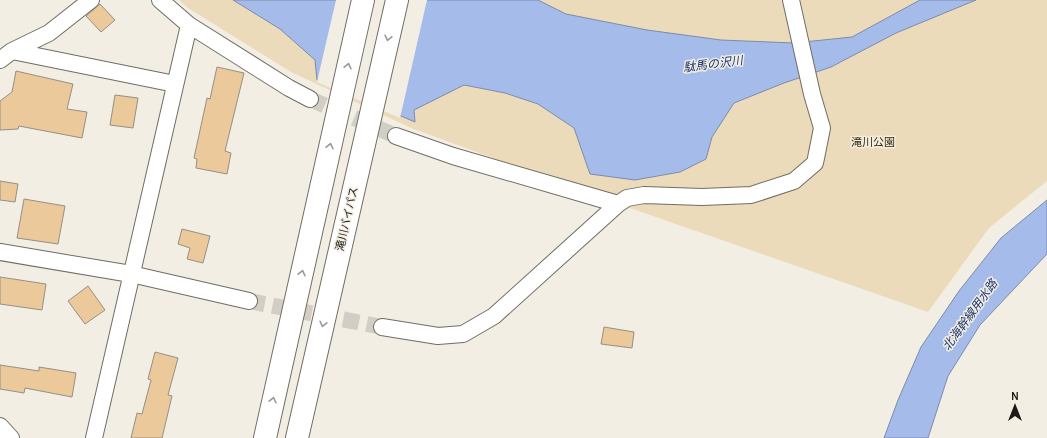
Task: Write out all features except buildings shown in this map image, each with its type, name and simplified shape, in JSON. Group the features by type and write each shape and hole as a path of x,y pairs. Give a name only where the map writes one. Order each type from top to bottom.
{"highway":[{"path":"265,438 363,0"},
{"name":"滝川バイパス","path":"297,438 397,0"}],"street":[{"path":"6,56 49,34 91,0"},
{"path":"160,0 189,25 310,99"},
{"path":"382,328 438,336 464,334 494,316 618,204 628,198 644,195 702,197 751,195 794,181 815,163 822,128 812,94 791,0"},
{"path":"94,438 189,25"},
{"path":"6,56 175,84"},
{"path":"396,136 453,156 618,204"},
{"path":"0,252 132,274 249,301"},
{"path":"0,426 12,438"}],"green space":[{"name":"滝川公園","path":"179,0 1047,0 1047,181 989,228 928,312 630,208 411,128 291,72 188,8"}],"water":[{"name":"駄馬の沢川","path":"233,0 538,0 566,14 647,30 721,40 794,43 852,37 920,0 976,0 896,33 831,67 784,83 734,103 712,137 706,159 680,172 635,180 590,174 574,128 538,104 505,93 464,85 414,110 415,122 317,80 315,60 280,29"},
{"name":"北海幹線用水路","path":"1047,200 1047,254 980,325 948,376 928,438 884,438 898,400 921,347 959,291 1001,238"}],"pier":[{"path":"336,0 427,0 400,118 317,82"}],"tunnel":[{"path":"310,99 396,136"},
{"path":"249,301 382,327"}]}
